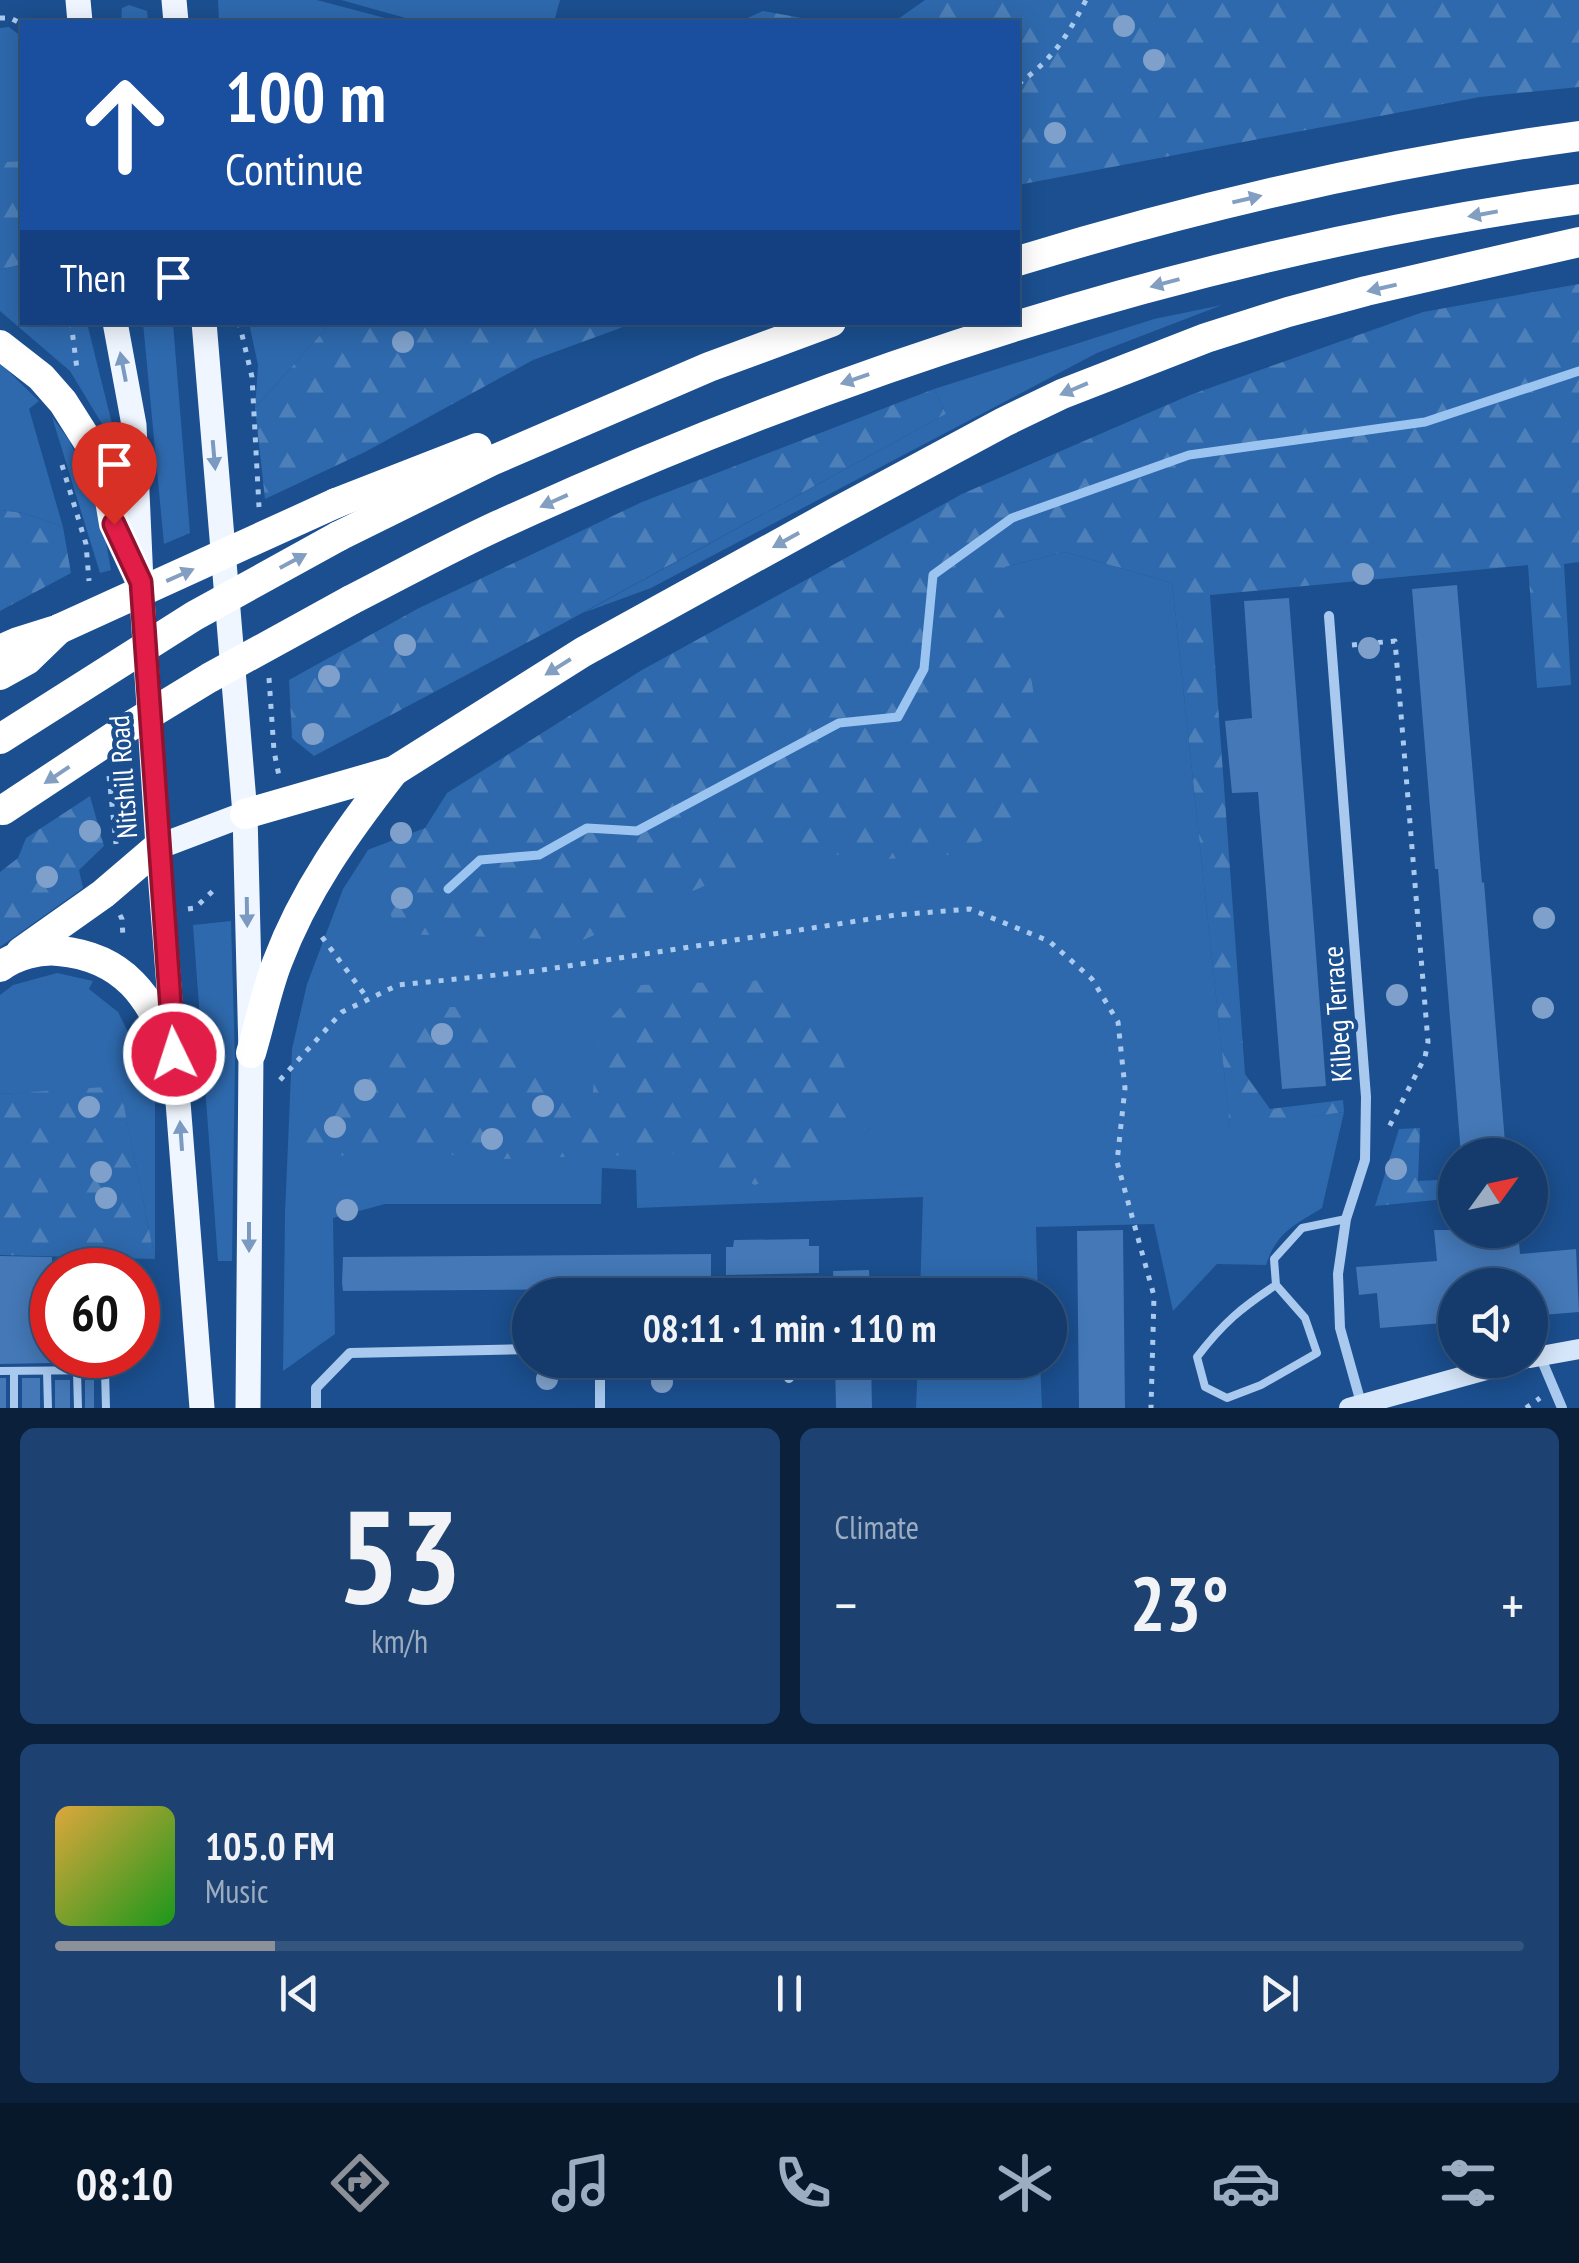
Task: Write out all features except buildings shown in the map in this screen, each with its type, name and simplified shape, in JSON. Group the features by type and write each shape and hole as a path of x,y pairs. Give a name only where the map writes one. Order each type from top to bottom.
{"highway":[{"path":"1020,260 1162,219 1295,188 1579,136"},
{"path":"1020,325 1195,275 1418,224 1579,199"},
{"path":"245,814 394,771 598,644 1062,394 1206,338 1288,312 1579,242"},
{"path":"0,650 59,629 336,503 485,445 824,325"},
{"path":"1,811 160,708 269,644 495,527 615,474 836,386 1020,325"},
{"path":"0,345 41,377 64,402 89,443 109,494 114,524 141,582"},
{"path":"0,739 194,616 339,536 491,461 709,367"},
{"path":"0,675 27,660 59,629"},
{"path":"251,1053 276,966 304,901 394,771"},
{"path":"6,962 104,894 158,847"},
{"path":"6,962 50,950 98,958 115,967 140,991 174,1054"}],"main road":[{"name":"Nitshill Road","path":"116,325 134,425 158,847 202,1408"},
{"path":"204,325 245,814 251,1053 248,1408"},
{"path":"158,847 245,814"}],"street":[{"name":"Kilbeg Terrace","path":"1329,616 1366,1097 1365,1160 1346,1219 1338,1274 1340,1328 1355,1406"},
{"path":"316,1408 316,1388 350,1353 512,1349"},
{"path":"1548,1355 1579,1350"},
{"path":"600,1378 600,1408"},
{"path":"1355,1406 1457,1378"},
{"path":"1543,1378 1562,1408"}],"lane":[{"path":"1276,1286 1240,1309 1197,1357 1205,1387 1227,1398 1262,1385 1318,1353 1305,1318 1276,1286 1274,1258 1302,1228 1346,1219"},
{"path":"0,1371 30,1370"},
{"path":"14,1371 14,1408"},
{"path":"46,1378 48,1408"},
{"path":"77,1378 78,1408"},
{"path":"105,1378 106,1408"}],"path":[{"path":"1020,82 1053,55 1086,0"},
{"path":"1332,647 1394,641 1428,1042 1426,1057 1388,1131 1365,1140"},
{"path":"163,911 195,908 224,880 247,881"},
{"path":"250,1114 342,1012 398,985 536,972 914,913 970,908 1049,941 1092,979 1118,1022 1125,1088 1117,1162 1154,1296 1151,1408"},
{"path":"296,918 317,931 368,1000"}],"green space":[{"path":"218,0 317,0 392,20 219,20"},
{"path":"341,0 560,0 555,20 413,20"},
{"path":"925,0 1579,0 1579,87 1480,97 1020,185 1020,20 897,20"},
{"path":"129,5 147,11 148,20 121,20 122,8"},
{"path":"763,11 813,20 743,20"},
{"path":"9,27 20,35 20,161 0,162 0,28"},
{"path":"20,161 20,265 0,270 0,162"},
{"path":"20,265 20,325 87,325 119,452 70,371 0,311 0,270"},
{"path":"1579,284 1579,562 1564,564 1571,685 1537,688 1528,565 1210,595 1245,1074 1270,1109 1343,1100 1344,1112 1230,1128 1172,583 1065,552 1005,567 999,608 1027,652 1046,771 1039,809 958,854 886,859 785,850 583,940 399,934 376,881 368,850 425,828 447,793 642,670 962,494 1190,395 1423,312"},
{"path":"1222,305 1097,353 651,588 583,613 946,414 934,389 1154,319"},
{"path":"143,325 173,325 190,533 164,544"},
{"path":"249,325 329,325 255,408 258,365"},
{"path":"328,325 629,325 533,360 365,452 265,499 255,408"},
{"path":"0,363 39,401 29,409 63,527 23,513 0,510"},
{"path":"934,389 946,414 562,624 314,756 292,738 289,680 419,608 642,502"},
{"path":"52,417 69,440 98,499 111,570 100,573"},
{"path":"0,510 23,513 63,527 71,573 0,611"},
{"path":"1065,552 1172,583 1230,1127 1344,1112 1322,1208 1281,1237 1266,1265 1217,1264 1173,1311 1154,1224 1036,1227 1038,1278 921,1278 923,1197 637,1208 636,1170 602,1168 601,1204 385,1204 333,1218 335,1334 283,1371 292,1049 307,984 343,889 368,850 426,828 1005,567"},
{"path":"90,796 104,846 79,870 83,888 0,947 0,872 18,858 26,838"},
{"path":"231,921 235,1061 232,1261 218,1261 193,925"},
{"path":"57,973 93,981 89,989 118,1012 131,1038 141,1087 155,1090 155,1248 120,1087 0,1094 0,995 13,985"},
{"path":"769,980 825,1020 869,1125 838,1150 755,1185 688,1153 473,1160 416,1145 317,1159 295,1134 341,1099 434,1007 474,1007 580,1109 592,1101 599,1031 641,985"},
{"path":"120,1086 153,1248 30,1248 30,1256 0,1255 0,1094"},
{"path":"1420,1128 1418,1181 1438,1180 1438,1200 1375,1206 1399,1129"},
{"path":"917,1378 1041,1378 1042,1408 916,1408"}],"waterway":[{"path":"448,889 480,860 539,855 587,828 637,831 839,723 898,717 924,669 933,575 1012,518 1189,455 1425,422 1579,371"}],"route":[{"path":"114,524 141,582 174,1054"}]}
